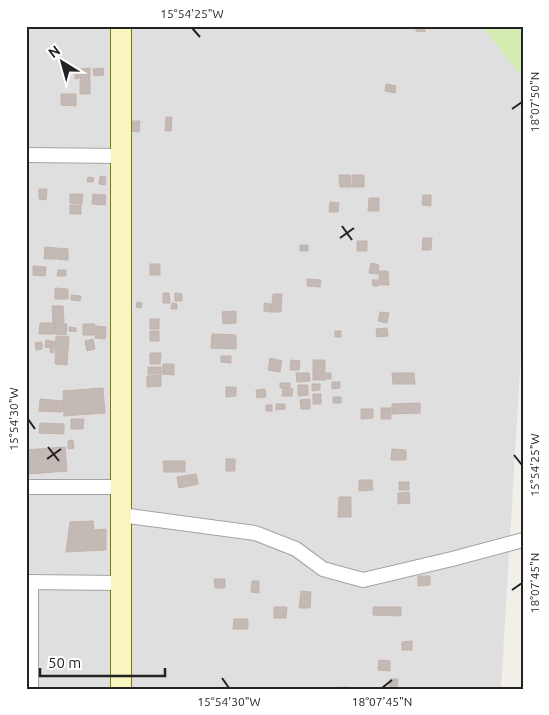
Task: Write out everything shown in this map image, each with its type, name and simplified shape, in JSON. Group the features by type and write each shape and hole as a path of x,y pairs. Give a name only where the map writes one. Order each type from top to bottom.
{"street":[{"path":"121,26 121,689"},
{"path":"26,155 121,156"},
{"path":"26,487 121,487"},
{"path":"121,515 256,533 296,549 324,569 363,580 452,560 523,540"},
{"path":"31,689 29,582 120,583"}],"shaded area":[{"path":"26,26 523,26 523,319 501,689 26,689"}],"green space":[{"path":"482,26 523,26 523,78"}],"building":[{"path":"416,26 425,26 425,32 416,31"},
{"path":"90,68 90,79 80,79 80,69"},
{"path":"103,68 104,75 94,76 93,69"},
{"path":"75,72 79,73 79,78 75,79"},
{"path":"80,80 90,80 90,94 80,94"},
{"path":"386,84 396,86 395,93 385,91"},
{"path":"61,94 76,94 76,106 61,105"},
{"path":"166,117 172,117 171,131 165,131"},
{"path":"130,121 140,121 139,132 129,131"},
{"path":"339,175 350,175 351,187 340,187"},
{"path":"352,175 364,175 364,187 352,187"},
{"path":"100,176 106,177 105,185 99,184"},
{"path":"88,177 94,178 93,182 87,182"},
{"path":"39,189 47,189 46,200 39,199"},
{"path":"70,194 83,194 82,204 70,203"},
{"path":"93,194 106,195 105,205 92,204"},
{"path":"423,195 431,195 431,206 422,205"},
{"path":"369,198 379,198 379,211 368,211"},
{"path":"330,202 339,203 338,212 329,212"},
{"path":"70,205 81,205 81,214 70,214"},
{"path":"423,238 432,238 431,250 422,250"},
{"path":"357,241 367,241 367,251 357,251"},
{"path":"300,245 308,245 308,251 300,251"},
{"path":"45,247 57,248 56,259 44,259"},
{"path":"58,248 68,249 68,260 57,259"},
{"path":"371,263 379,265 378,274 369,273"},
{"path":"150,264 160,264 160,275 150,275"},
{"path":"33,266 46,267 45,276 33,275"},
{"path":"58,270 66,270 66,276 57,276"},
{"path":"379,271 388,271 389,285 379,285"},
{"path":"307,279 321,280 320,287 307,286"},
{"path":"372,280 378,280 378,286 373,286"},
{"path":"55,288 68,289 68,299 55,299"},
{"path":"163,293 169,293 170,303 163,303"},
{"path":"175,293 182,294 182,301 175,301"},
{"path":"273,294 282,294 281,312 271,312"},
{"path":"71,295 81,296 80,301 71,300"},
{"path":"137,302 142,303 141,308 136,307"},
{"path":"172,303 177,304 177,309 171,309"},
{"path":"264,303 271,304 271,312 264,311"},
{"path":"52,306 63,306 64,322 53,323"},
{"path":"236,311 236,323 223,324 222,312"},
{"path":"380,312 389,313 387,323 378,321"},
{"path":"150,319 159,319 159,329 150,329"},
{"path":"40,323 55,323 54,334 39,334"},
{"path":"55,323 67,324 66,335 55,334"},
{"path":"83,324 95,324 94,335 83,335"},
{"path":"96,326 106,327 105,339 95,338"},
{"path":"69,327 76,328 76,332 69,331"},
{"path":"387,328 388,336 377,337 376,329"},
{"path":"150,331 159,331 159,341 150,341"},
{"path":"335,331 341,331 341,337 335,337"},
{"path":"212,334 236,335 236,349 211,348"},
{"path":"56,336 69,337 67,365 55,364"},
{"path":"93,339 95,349 87,351 85,341"},
{"path":"46,340 51,341 50,348 45,347"},
{"path":"52,341 56,342 53,353 50,352"},
{"path":"42,342 42,349 36,350 35,343"},
{"path":"150,353 161,353 160,364 150,364"},
{"path":"221,356 231,356 231,363 221,362"},
{"path":"270,358 282,361 280,372 268,370"},
{"path":"291,360 300,361 299,370 290,370"},
{"path":"313,360 325,360 325,380 313,380"},
{"path":"163,364 174,364 174,375 162,374"},
{"path":"148,367 161,367 161,374 148,374"},
{"path":"296,373 309,373 310,381 297,382"},
{"path":"326,373 331,373 331,379 326,379"},
{"path":"392,373 414,373 415,384 393,384"},
{"path":"161,375 161,386 147,387 147,376"},
{"path":"332,382 340,382 340,388 332,389"},
{"path":"280,383 290,383 290,388 280,388"},
{"path":"312,384 320,384 320,390 312,391"},
{"path":"298,385 308,385 308,395 298,396"},
{"path":"226,387 236,387 236,396 226,397"},
{"path":"103,388 105,413 64,416 63,391"},
{"path":"283,388 293,389 292,396 282,396"},
{"path":"265,389 266,397 257,398 256,390"},
{"path":"313,394 321,394 321,404 313,404"},
{"path":"333,397 341,397 341,403 333,403"},
{"path":"40,399 63,401 62,412 39,411"},
{"path":"310,399 310,409 301,409 300,400"},
{"path":"420,403 420,413 392,414 392,404"},
{"path":"276,404 285,404 285,409 276,410"},
{"path":"266,405 272,405 272,411 266,411"},
{"path":"381,408 391,408 391,419 381,419"},
{"path":"361,409 373,409 373,418 361,419"},
{"path":"71,419 84,419 83,429 71,429"},
{"path":"40,423 64,424 64,434 39,433"},
{"path":"73,440 74,448 68,449 68,441"},
{"path":"65,447 67,471 28,474 26,450"},
{"path":"392,449 406,450 406,460 391,460"},
{"path":"226,459 235,459 235,471 226,471"},
{"path":"163,461 185,461 185,472 164,472"},
{"path":"196,474 198,484 179,488 177,477"},
{"path":"359,480 372,480 373,490 359,491"},
{"path":"399,482 409,482 409,490 399,490"},
{"path":"409,492 410,503 398,504 398,493"},
{"path":"339,497 351,497 351,517 338,517"},
{"path":"93,521 94,530 106,529 106,550 66,552 70,522"},
{"path":"418,576 430,576 430,585 418,586"},
{"path":"214,579 225,579 225,588 215,588"},
{"path":"252,581 259,581 259,593 251,592"},
{"path":"301,591 311,592 310,608 299,608"},
{"path":"274,607 287,607 286,618 274,618"},
{"path":"373,607 401,607 401,616 373,615"},
{"path":"234,619 248,619 248,629 233,629"},
{"path":"412,641 412,650 402,650 402,642"},
{"path":"379,660 390,661 390,671 378,670"},
{"path":"390,679 398,679 397,689 389,688"},
{"path":"348,687 348,689 324,689 324,688"}]}
